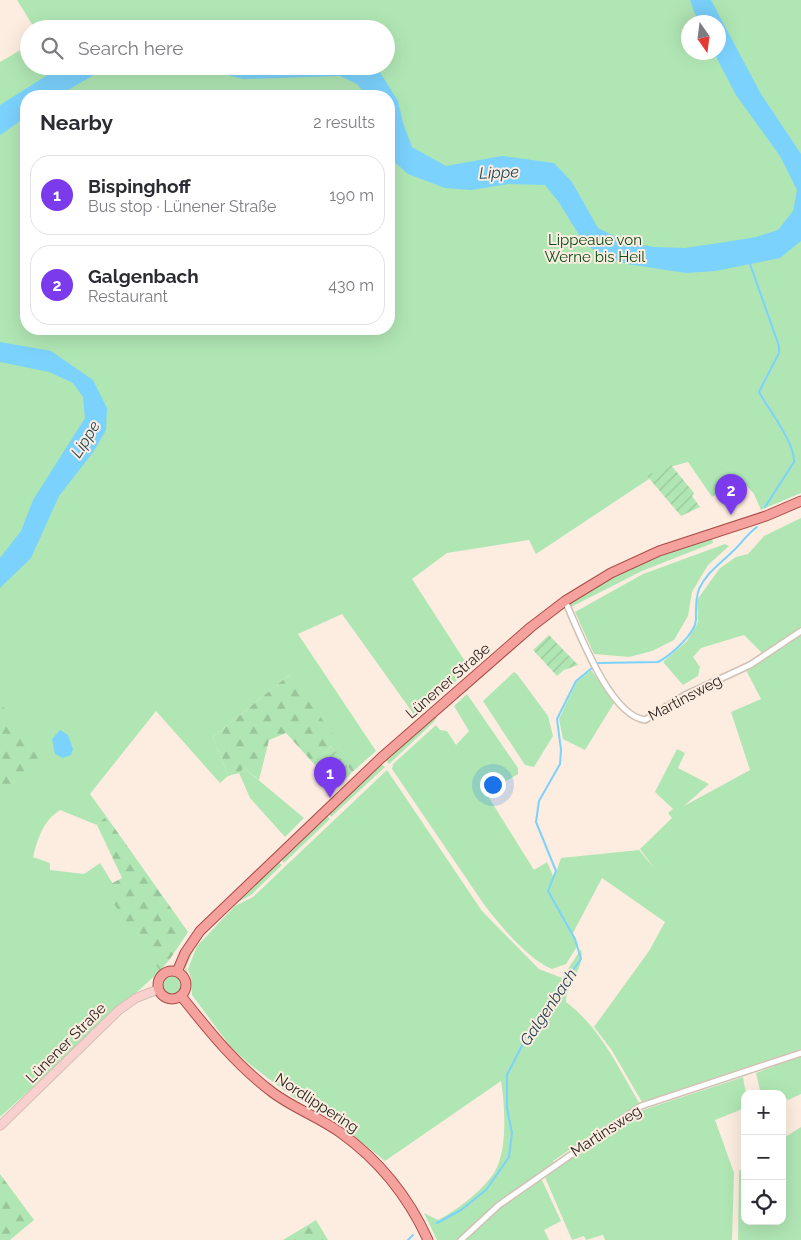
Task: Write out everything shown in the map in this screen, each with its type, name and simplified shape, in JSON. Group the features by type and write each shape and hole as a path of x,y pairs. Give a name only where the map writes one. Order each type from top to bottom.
{"main road":[{"name":"Lünener Straße","path":"177,972 185,953 200,931 333,802 499,654 565,601 595,581 643,557 684,541 766,516 801,501"},
{"path":"177,972 185,981 185,989 181,996 170,999 163,996 158,989 158,981 163,975 177,972"},
{"name":"Lünener Straße","path":"0,1126 119,1010 136,998 158,989"},
{"name":"Nordlippering","path":"181,996 226,1051 252,1076 273,1093 340,1132 380,1166 408,1201 428,1240"}],"street":[{"name":"Martinsweg","path":"565,601 596,668 624,708 634,716 646,720 685,695 750,665 801,631"},
{"name":"Martinsweg","path":"461,1240 499,1205 641,1106 801,1053"}],"green space":[{"name":"Lippeaue von Werne bis Heil","path":"17,0 801,0 801,493 761,510 754,494 742,480 712,497 688,462 670,467 652,477 536,554 529,540 447,553 412,579 470,669 415,716 342,614 298,634 376,751 352,772 289,675 213,737 228,776 220,783 156,711 90,794 106,816 97,825 60,810 45,825 33,857 50,863 50,870 84,874 100,863 159,958 155,963 160,971 0,1117 0,62 20,50 20,75 395,75 395,20 29,20"},
{"path":"671,465 694,493 692,496 700,507 681,516 647,476"},
{"path":"801,518 801,627 762,653 744,635 701,648 693,657 700,667 698,676 683,685 663,662 687,641 698,622 697,600 720,568 736,557 748,554 764,536"},
{"path":"712,538 713,543 642,571 571,607 571,603 622,573"},
{"path":"725,544 729,546 708,565 692,592 688,616 674,640 652,651 629,657 594,654 575,612 643,574"},
{"path":"549,635 578,665 564,670 557,676 533,650"},
{"path":"801,635 801,1049 642,1102 611,1049 594,1027 649,951 665,922 602,878 573,933 578,945 566,964 552,969 543,964 514,940 483,903 392,769 393,764 436,725 440,730 447,731 456,745 469,731 454,706 467,694 518,768 518,774 486,793 534,870 547,862 554,878 561,858 639,850 654,868 640,849 672,818 668,813 673,809 655,792 677,749 685,753 678,768 709,784 684,806 750,770 731,712 761,699 746,670"},
{"path":"591,670 614,703 585,750 563,739 559,719 577,681"},
{"path":"514,672 548,716 553,736 534,767 525,765 483,701"},
{"path":"289,675 358,767 352,772 331,746 315,765 286,733 269,740 259,780 244,768 239,773 228,776 213,737"},
{"path":"0,703 23,732 47,751 11,801 0,794"},
{"path":"434,717 437,717 434,722 389,764 386,760"},
{"path":"331,746 352,772 338,787 315,765"},
{"path":"381,764 385,767 331,817 328,813"},
{"path":"244,768 304,818 285,837 250,798 239,773"},
{"path":"387,770 482,911 539,969 562,978 581,949 582,957 569,989 566,1002 578,1012 599,1037 641,1106 614,1125 611,1122 553,1161 555,1165 498,1206 461,1240 437,1240 424,1213 438,1220 445,1216 461,1206 476,1193 494,1173 502,1153 504,1128 504,1103 501,1081 385,1161 333,1119 290,1095 292,1090 289,1089 286,1092 248,1063 230,1046 192,995 191,978 188,969 197,946 235,906 253,897"},
{"path":"326,815 330,819 284,863 281,859"},
{"path":"106,816 188,932 160,971 103,888 122,878 97,825"},
{"path":"279,862 282,865 251,895 231,906 197,942 186,967 190,999 185,966 196,941 231,904"},
{"path":"172,974 180,977 183,985 180,993 172,996 164,993 161,985 164,977"},
{"path":"801,1056 801,1094 788,1100 786,1098 786,1090 760,1090 756,1073"},
{"path":"743,1077 745,1090 741,1090 741,1110 715,1120 734,1173 732,1240 605,1240 603,1235 586,1240 584,1236 572,1240 544,1175 643,1110"},
{"path":"801,1127 801,1240 738,1240 739,1171 741,1170 741,1225 786,1225 786,1135 787,1136"},
{"path":"0,1174 34,1220 10,1240 0,1240"},
{"path":"541,1178 561,1221 544,1230 549,1240 465,1240 500,1208"},
{"path":"316,1220 328,1240 283,1240"}],"water":[{"path":"690,0 711,0 719,15 695,15"},
{"name":"Lippe","path":"726,28 761,94 801,154 801,241 780,258 715,271 686,273 627,264 599,254 584,243 558,201 545,185 509,184 471,190 445,188 408,174 395,162 395,96 412,147 446,166 502,156 554,163 572,182 598,228 626,242 654,247 685,248 756,237 778,230 793,211 797,190 780,156 736,95 718,60 726,60"},
{"path":"48,75 94,75 68,90 24,90"},
{"path":"227,75 382,75 391,90 362,90 357,84 340,76 243,79"},
{"path":"20,92 20,121 0,135 0,105"},
{"name":"Lippe","path":"0,342 51,351 93,380 107,408 106,430 94,451 59,496 31,558 0,588 0,558 21,531 33,500 85,418 83,397 73,383 49,372 0,362"},
{"path":"60,730 68,735 73,749 71,755 63,758 55,754 52,739"}],"waterway":[{"name":"Galgenbach","path":"750,264 779,346 779,353 759,392 786,436 794,462 765,507"},
{"name":"Galgenbach","path":"437,1223 461,1210 486,1190 509,1157 512,1133 507,1108 507,1075 530,1030 581,959 575,939 548,891 556,871 536,822 539,801 560,764 561,750 557,719 576,681 598,663 658,662 681,644 695,626 697,597 702,583 757,527"},
{"name":"Galgenbach","path":"408,1240 413,1235"}],"place":[{"name":"Galgenbach","path":"731,515"},
{"name":"Bispinghoff","path":"330,798"}]}
